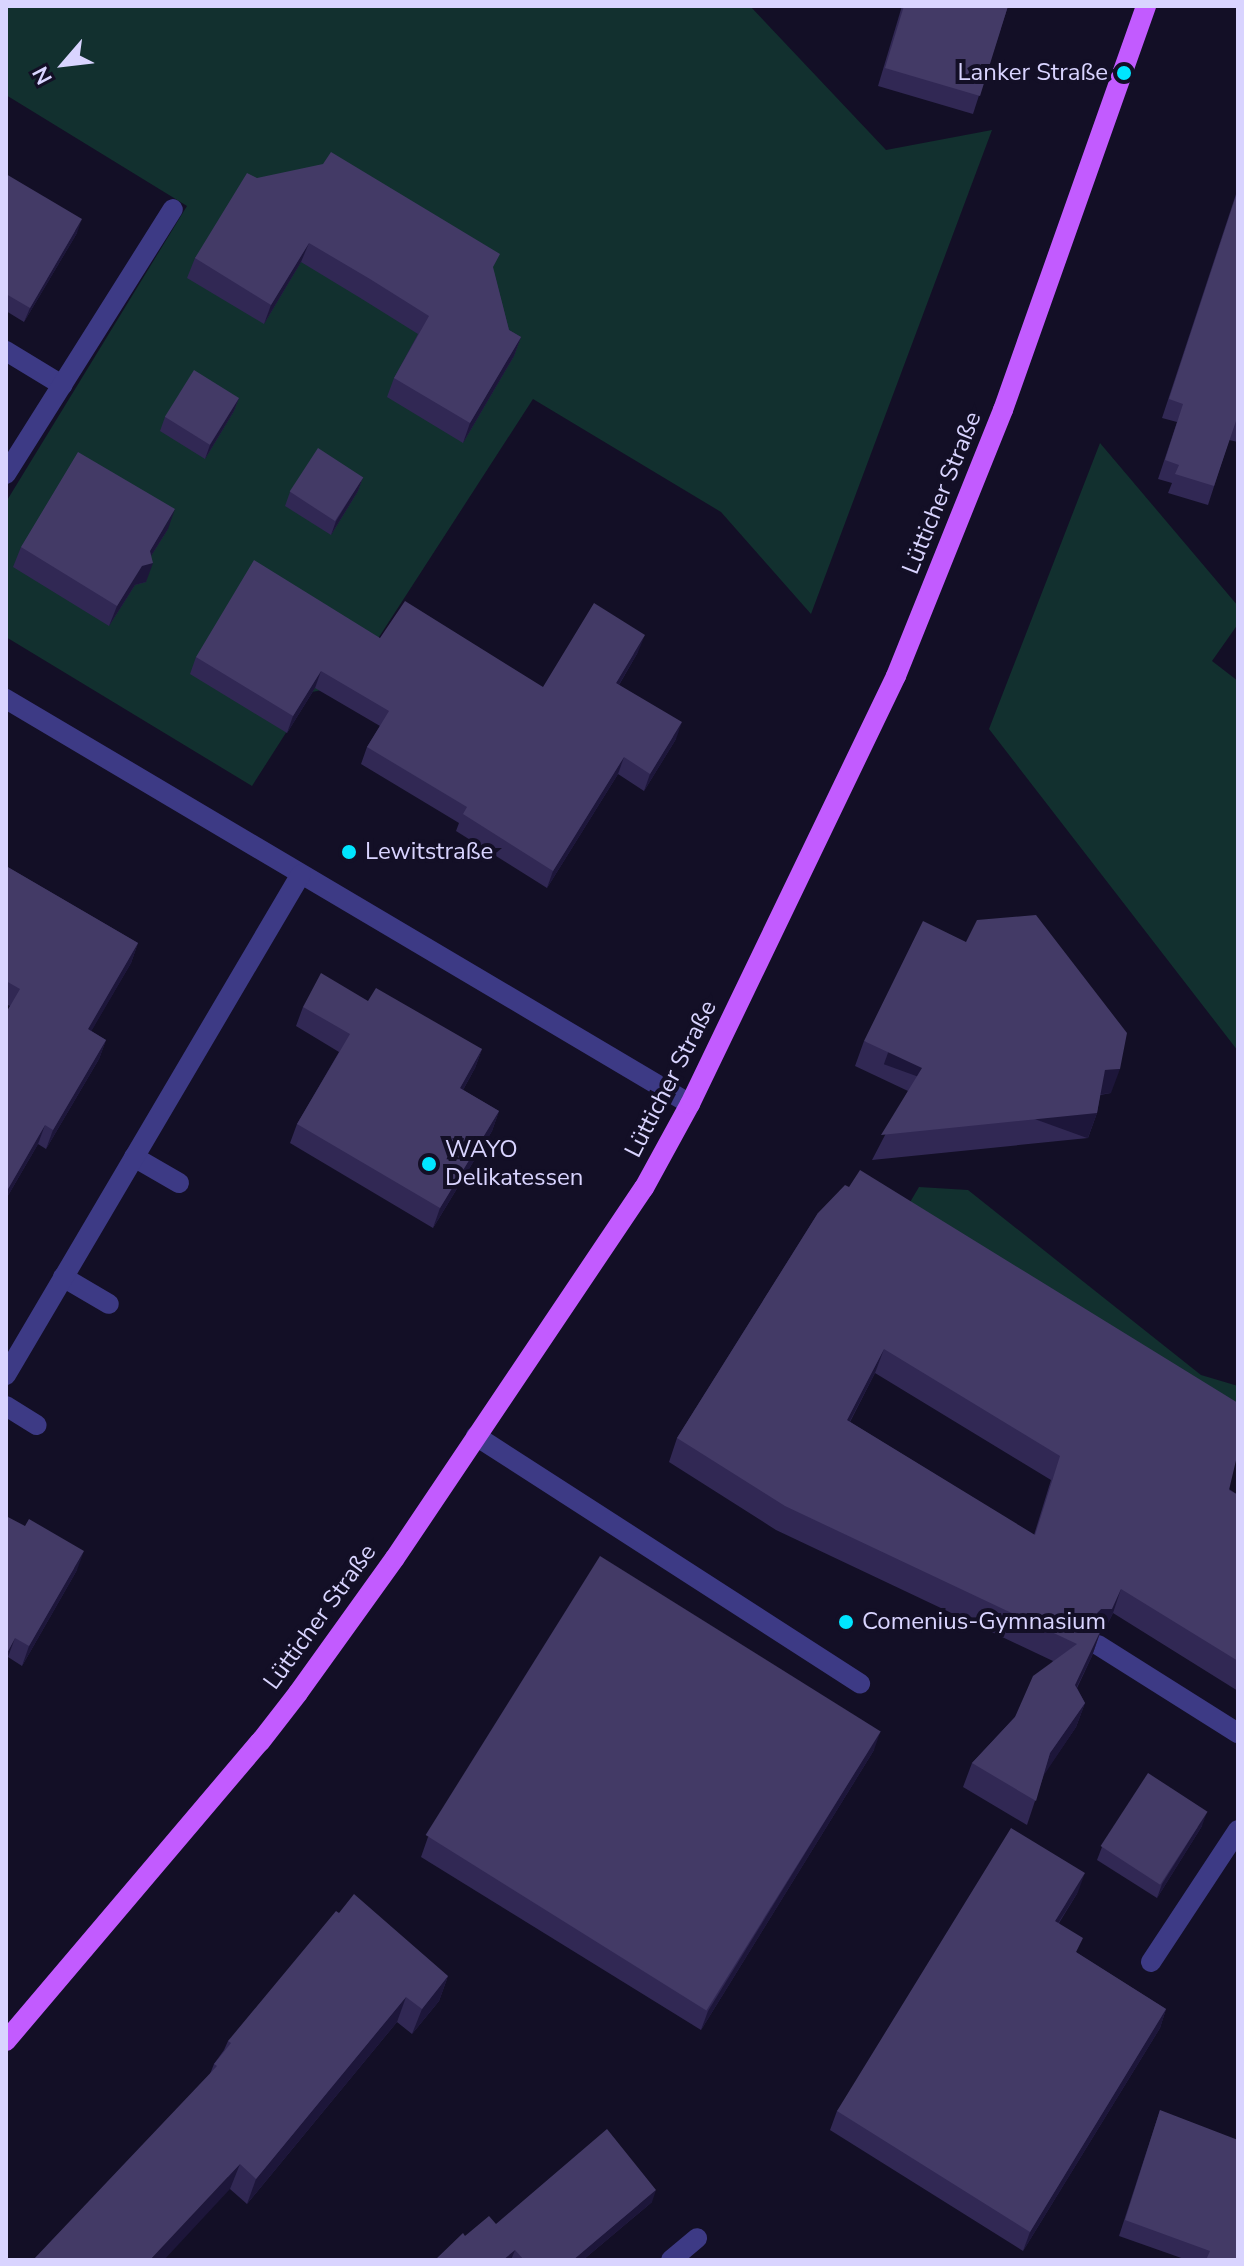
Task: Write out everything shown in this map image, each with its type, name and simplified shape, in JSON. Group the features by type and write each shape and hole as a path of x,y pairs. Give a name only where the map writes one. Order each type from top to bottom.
{"main road":[{"name":"Lütticher Straße","path":"6,2041 260,1742 395,1558 644,1188 690,1104 908,649 1042,307 1146,6"}],"street":[{"path":"6,474 173,209"},
{"path":"6,351 62,385"},
{"path":"6,699 690,1104"},
{"path":"6,1375 301,874"},
{"path":"134,1157 179,1183"},
{"path":"63,1277 109,1304"},
{"path":"6,1406 37,1425"},
{"path":"476,1436 860,1683"},
{"path":"1098,1645 1238,1733"},
{"path":"1151,1962 1238,1830"},
{"path":"671,2260 697,2238"}],"green space":[{"path":"6,6 750,6 886,150 992,130 811,614 721,512 533,399 348,685 312,692 252,786 6,637 6,502 187,206 6,95"},
{"path":"1100,443 1238,606 1238,624 1212,661 1238,681 1238,1051 989,729"},
{"path":"919,1187 968,1190 1201,1375 1238,1386 1238,1422 906,1209"}],"building":[{"path":"904,6 1008,6 980,96 885,68"},
{"path":"331,152 500,254 493,267 509,330 521,337 470,423 394,378 429,316 370,279 309,243 271,305 195,258 247,173 257,178 323,164"},
{"path":"6,174 82,219 30,308 6,294"},
{"path":"1238,190 1238,422 1214,486 1175,474 1179,465 1165,460 1183,404 1169,399"},
{"path":"194,370 239,398 210,445 165,417"},
{"path":"318,448 363,477 335,521 290,492"},
{"path":"78,452 175,509 150,551 153,563 142,566 117,606 21,547"},
{"path":"254,560 380,638 405,601 543,687 594,603 645,635 616,683 682,722 650,774 624,757 553,871 463,814 467,807 367,747 389,711 321,671 293,716 196,657"},
{"path":"6,866 138,943 88,1029 106,1040 53,1130 45,1125 8,1189 6,1013 20,989 6,981"},
{"path":"1036,915 1127,1033 1120,1069 1105,1070 1097,1113 881,1135 922,1068 864,1041 923,921 966,942 977,920"},
{"path":"321,973 368,1001 376,988 482,1049 460,1088 499,1111 440,1208 297,1124 350,1034 303,1007"},
{"path":"860,1170 1238,1403 1238,1452 1229,1490 1238,1495 1238,1661 1121,1589 1112,1609 1101,1609 1095,1615 1095,1626 1100,1632 1075,1685 1085,1703 1050,1753 1036,1801 972,1763 1015,1717 1033,1676 1077,1644 785,1506 677,1438 818,1213 845,1185 849,1187","holes":["884,1349 1060,1456 1035,1535 847,1420"]},
{"path":"6,1516 25,1526 29,1519 84,1551 29,1646 15,1638 6,1655"},
{"path":"600,1556 881,1731 706,2010 426,1835"},
{"path":"1148,1773 1208,1812 1160,1885 1101,1846"},
{"path":"1011,1828 1085,1873 1055,1921 1083,1938 1076,1952 1166,2009 1030,2232 837,2111"},
{"path":"354,1894 448,1976 422,2009 406,1997 256,2179 240,2164 150,2260 33,2260 217,2066 214,2064 231,2043 228,2041 336,1911 339,1913"},
{"path":"1160,2110 1238,2140 1238,2260 1206,2260 1210,2251 1125,2220"},
{"path":"607,2129 656,2190 573,2260 524,2260 515,2250 503,2260 435,2260 463,2233 465,2236 489,2216 496,2224"}],"place":[{"name":"Lanker Straße","path":"1124,73"},
{"name":"Lewitstraße","path":"349,852"},
{"name":"WAYO Delikatessen","path":"429,1164"},
{"name":"Comenius-Gymnasium","path":"846,1622"}]}
